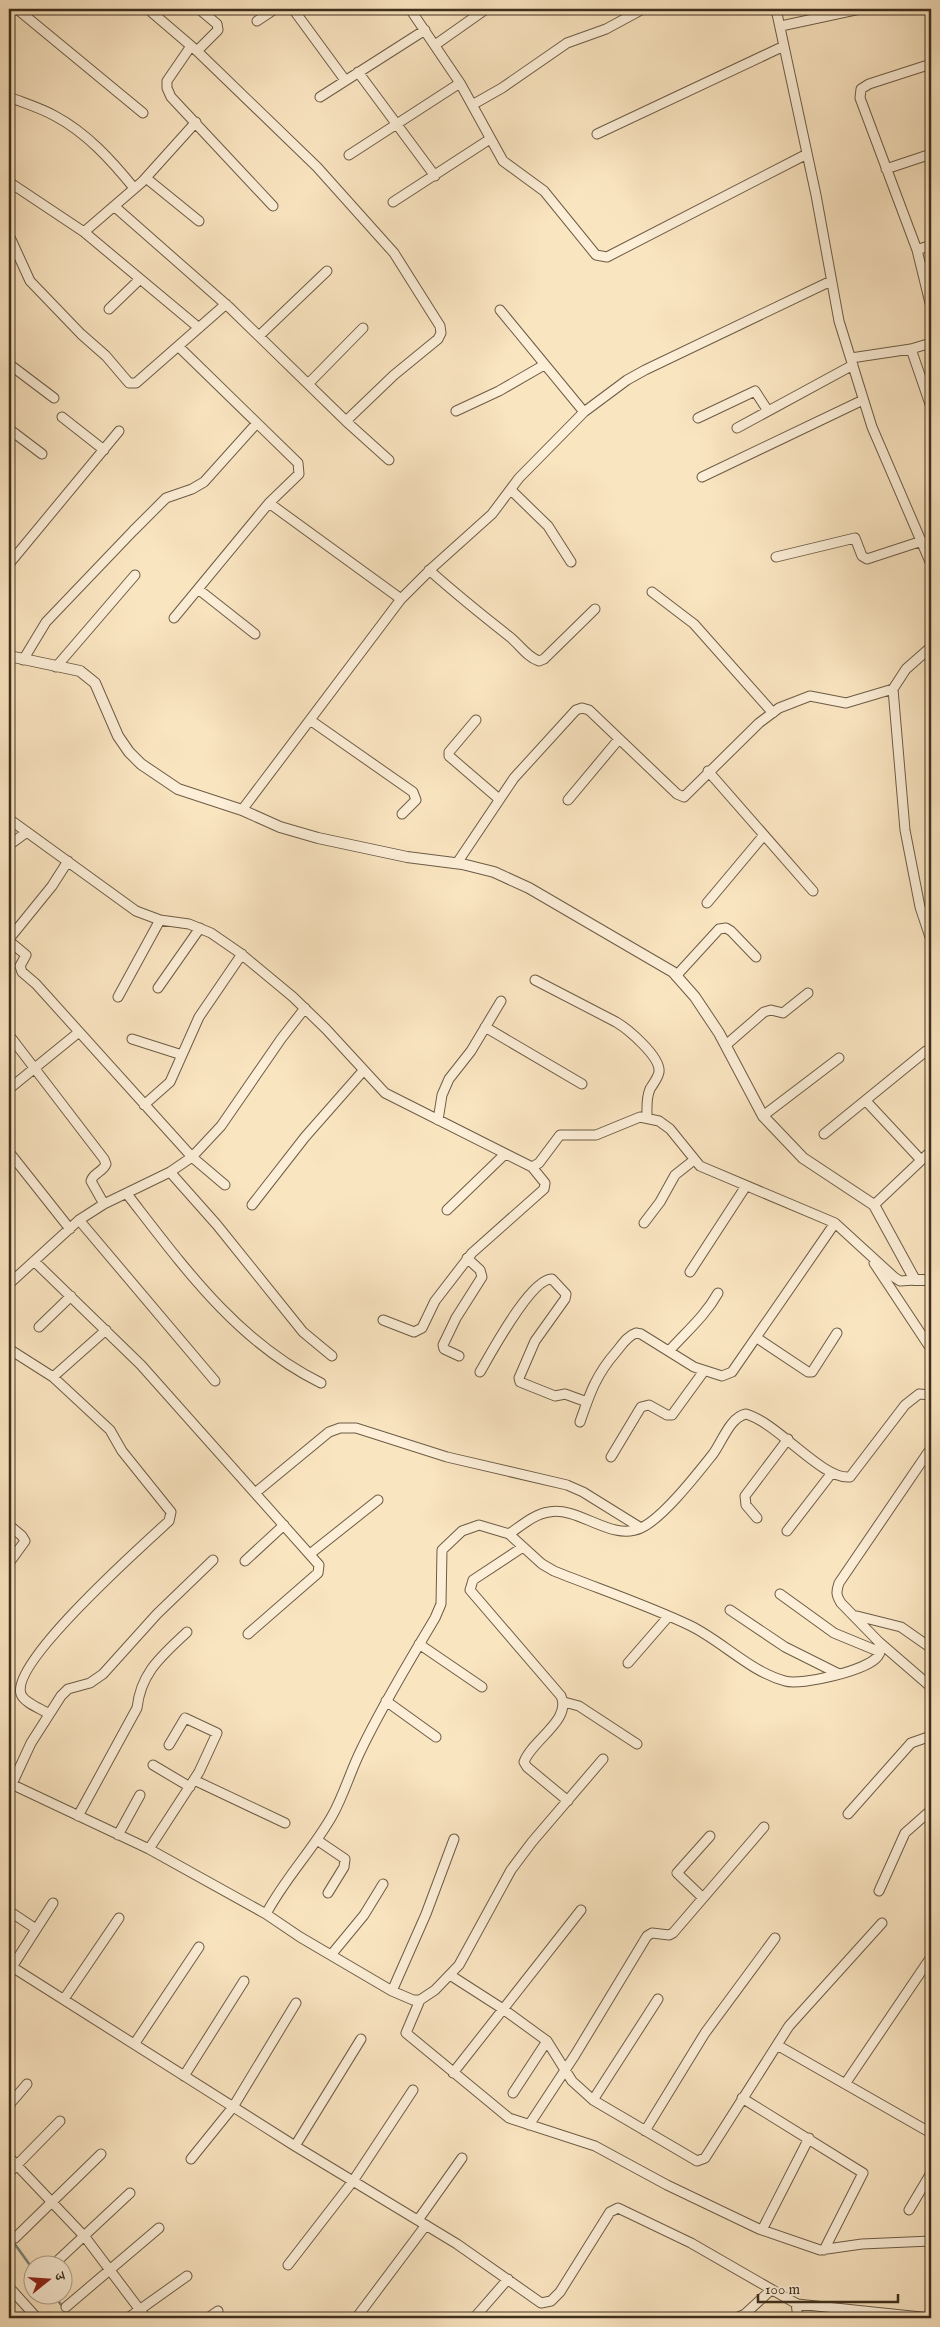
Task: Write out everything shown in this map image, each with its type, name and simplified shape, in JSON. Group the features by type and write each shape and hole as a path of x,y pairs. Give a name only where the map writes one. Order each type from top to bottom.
{"street":[{"path":"16,9 142,113"},
{"path":"148,9 276,125 368,223 394,253 440,326 441,333 438,339 394,376 346,421"},
{"path":"199,9 217,24 218,30 194,49 167,81 167,88 171,97 273,206"},
{"path":"257,22 276,9"},
{"path":"293,9 345,80"},
{"path":"410,9 460,83 503,161 544,191 596,255 602,258 807,154"},
{"path":"435,45 486,9"},
{"path":"472,105 502,88 567,43 606,29 642,9"},
{"path":"776,9 807,154 839,321 863,400 931,564"},
{"path":"781,26 860,9"},
{"path":"320,97 425,30"},
{"path":"598,134 784,46"},
{"path":"931,64 868,84 861,89 860,98 916,250 931,307"},
{"path":"358,72 435,176"},
{"path":"350,155 396,123 460,83"},
{"path":"9,97 53,115 73,126 113,162 134,188"},
{"path":"84,232 146,178 196,122"},
{"path":"393,202 490,139"},
{"path":"886,169 931,154"},
{"path":"146,178 199,221"},
{"path":"9,182 84,232 199,328"},
{"path":"114,206 226,304 346,421 389,460"},
{"path":"9,235 30,281 81,334 106,356 128,384 136,383 226,304"},
{"path":"916,250 931,245"},
{"path":"259,336 326,272"},
{"path":"110,309 140,279"},
{"path":"242,810 401,599 429,570 492,514 519,478 584,412 639,373 831,281"},
{"path":"500,310 584,412"},
{"path":"308,384 363,328"},
{"path":"737,428 852,361 931,343"},
{"path":"174,618 269,503 299,474 300,469 298,463 179,347"},
{"path":"911,349 931,407"},
{"path":"9,364 54,398"},
{"path":"456,411 499,391 544,365"},
{"path":"698,418 755,391 768,411"},
{"path":"702,478 863,400"},
{"path":"62,417 104,450"},
{"path":"23,660 46,622 133,531 166,498 204,482 257,423"},
{"path":"9,429 42,454"},
{"path":"9,564 119,431"},
{"path":"511,490 548,526 571,562"},
{"path":"269,503 401,599"},
{"path":"776,556 855,538 865,559 922,541"},
{"path":"429,570 478,613 512,638 533,659 539,661 544,659 595,609"},
{"path":"56,667 135,575"},
{"path":"198,589 255,634"},
{"path":"652,592 694,624 773,713"},
{"path":"931,647 906,669 893,689 904,830 920,907 931,940"},
{"path":"9,656 80,672 95,683 118,736 129,752 141,764 178,789 242,810 280,827 318,838 407,857 457,863 494,872 529,888 676,976 695,997 726,1045 763,1116 803,1158 874,1205 916,1280"},
{"path":"457,863 514,778 576,710 582,708 589,710 680,797 690,792 708,771 759,722 800,699 810,696 846,702 893,689"},
{"path":"310,720 413,792 416,800 402,814"},
{"path":"476,720 449,752 449,756 499,799"},
{"path":"568,800 619,739"},
{"path":"708,771 813,891"},
{"path":"9,819 136,911 160,920 189,924 212,933 242,954 305,1008 385,1093 532,1167 545,1183 544,1189 466,1258 435,1301 422,1328 414,1332 384,1320"},
{"path":"9,845 28,832"},
{"path":"707,904 764,835"},
{"path":"68,861 52,886 9,940 26,955 20,966 22,972 36,984 192,1158 225,1186"},
{"path":"118,997 160,920"},
{"path":"158,988 200,928"},
{"path":"676,976 719,929 726,928 731,931 756,957"},
{"path":"144,1105 170,1082 199,1017 242,954"},
{"path":"535,980 628,1029 650,1053 658,1064 659,1072 649,1091 647,1117"},
{"path":"726,1045 764,1012 771,1010 783,1013 808,993"},
{"path":"438,1120 445,1087 501,1001"},
{"path":"9,1284 79,1220 104,1204 170,1172 192,1158 221,1126 281,1039 305,1008"},
{"path":"485,1027 582,1084"},
{"path":"9,1089 79,1032"},
{"path":"9,1035 104,1159 106,1164 104,1168 92,1177 91,1181 104,1204"},
{"path":"132,1039 182,1055"},
{"path":"824,1134 926,1051"},
{"path":"763,1116 839,1058"},
{"path":"252,1205 305,1137 363,1071"},
{"path":"866,1101 921,1160"},
{"path":"532,1167 539,1164 560,1135 596,1135 633,1118 647,1117 659,1121 670,1129 694,1160 709,1170 835,1222 900,1281 931,1280"},
{"path":"874,1205 931,1151"},
{"path":"9,1152 70,1229"},
{"path":"447,1210 505,1154"},
{"path":"644,1223 675,1176 694,1160"},
{"path":"170,1172 217,1225 303,1332 332,1356"},
{"path":"690,1272 746,1186"},
{"path":"127,1194 219,1307 267,1350 299,1372 322,1383"},
{"path":"79,1220 215,1381"},
{"path":"580,1422 600,1371 631,1335 642,1334 694,1368 722,1376 727,1375 757,1338 835,1222"},
{"path":"857,1241 892,1288 931,1349"},
{"path":"460,1356 444,1349 443,1346 456,1318 482,1277 480,1270 466,1258"},
{"path":"34,1261 106,1330 175,1402 318,1565 318,1574 248,1634"},
{"path":"480,1372 517,1310 544,1281 552,1279 566,1294 566,1299 535,1341 519,1378 520,1382 555,1396 565,1394 587,1402"},
{"path":"669,1351 707,1313 718,1293"},
{"path":"39,1327 71,1296"},
{"path":"53,1377 106,1330"},
{"path":"757,1338 808,1372 812,1372 837,1333"},
{"path":"9,1349 53,1377 110,1430 122,1451 169,1508 171,1517 90,1595 64,1623 22,1683 21,1693 23,1698 46,1719"},
{"path":"611,1456 641,1407 648,1405 667,1415 672,1415 704,1371"},
{"path":"508,1534 541,1513 551,1511 562,1512 622,1530 641,1528 661,1514 713,1454 740,1415 752,1416 788,1439 831,1474 839,1478 850,1477 905,1405 919,1394 931,1395"},
{"path":"255,1493 329,1432 340,1428 356,1428 447,1457 567,1485 584,1492 641,1528"},
{"path":"757,1518 746,1505 745,1496 788,1439"},
{"path":"931,1448 839,1583 836,1596 879,1642 931,1688"},
{"path":"787,1531 831,1474"},
{"path":"310,1554 378,1500"},
{"path":"9,1525 25,1541 9,1563"},
{"path":"245,1561 284,1525"},
{"path":"266,1914 290,1875 318,1840 340,1802 354,1766 386,1701 441,1604 442,1550 448,1542 470,1526 479,1526 508,1534 542,1564 554,1571 668,1616 712,1638 768,1674 787,1682 819,1680 867,1664 878,1656 880,1652 879,1642"},
{"path":"523,1547 473,1580 470,1590 557,1689 564,1702 563,1713 524,1762 526,1767 568,1801"},
{"path":"213,1560 157,1614 103,1674 90,1682 68,1689 46,1719 10,1783 149,1849 266,1914 331,1956 392,1991 413,2000 420,2000 427,1997 450,1975 459,1965 511,1870 603,1758"},
{"path":"780,1594 834,1633 880,1652"},
{"path":"730,1610 786,1647 839,1674"},
{"path":"628,1663 668,1616"},
{"path":"856,1616 901,1627 931,1648"},
{"path":"78,1816 137,1708 137,1698 144,1679 151,1668 187,1632"},
{"path":"419,1644 482,1688"},
{"path":"386,1701 436,1737"},
{"path":"564,1702 578,1706 637,1744"},
{"path":"149,1849 192,1784 209,1754 217,1733 185,1718 169,1745"},
{"path":"848,1814 911,1742 931,1736"},
{"path":"152,1765 284,1823"},
{"path":"118,1835 140,1795"},
{"path":"879,1891 905,1833 931,1810"},
{"path":"528,2125 647,1936 652,1933 669,1935 673,1933 764,1827"},
{"path":"703,1898 677,1874 710,1836"},
{"path":"392,1991 426,1914 454,1839"},
{"path":"318,1840 345,1859 344,1867 328,1893"},
{"path":"331,1956 364,1915 383,1884"},
{"path":"53,1903 10,1966 135,2043 232,2107 426,2225 541,2303 551,2301 560,2292 610,2212 618,2208 691,2243 796,2303 931,2318"},
{"path":"453,2073 581,1910"},
{"path":"9,1911 36,1929"},
{"path":"64,1999 119,1918"},
{"path":"450,1975 503,2009 547,2041 566,2067 572,2081 593,2100 693,2159 702,2160 777,2045 806,2007 882,1923"},
{"path":"645,2131 705,2034 775,1938"},
{"path":"135,2043 199,1947"},
{"path":"845,2084 931,1957"},
{"path":"184,2076 244,1982"},
{"path":"593,2100 658,1999"},
{"path":"420,2000 406,2033 509,2118 606,2151 667,2185 762,2230 815,2249 824,2250 862,2244 931,2241"},
{"path":"191,2159 232,2107 296,2003"},
{"path":"295,2146 361,2039"},
{"path":"513,2093 547,2041"},
{"path":"777,2045 931,2133"},
{"path":"9,2104 28,2084"},
{"path":"288,2265 353,2181 413,2090"},
{"path":"742,2098 863,2172 824,2250"},
{"path":"9,2173 60,2121"},
{"path":"762,2230 809,2138"},
{"path":"15,2238 100,2154"},
{"path":"9,2156 85,2237 146,2318"},
{"path":"418,2220 462,2158"},
{"path":"909,2210 931,2173"},
{"path":"65,2254 130,2193"},
{"path":"356,2317 426,2225"},
{"path":"66,2307 158,2228"},
{"path":"128,2318 187,2276"},
{"path":"474,2318 508,2279"},
{"path":"9,2286 37,2318"},
{"path":"736,2318 745,2314 772,2290"},
{"path":"796,2303 798,2318"},
{"path":"208,2318 218,2311"}],"waterway":[{"path":"9,2236 22,2254"},
{"path":"60,2304 71,2318"}]}
